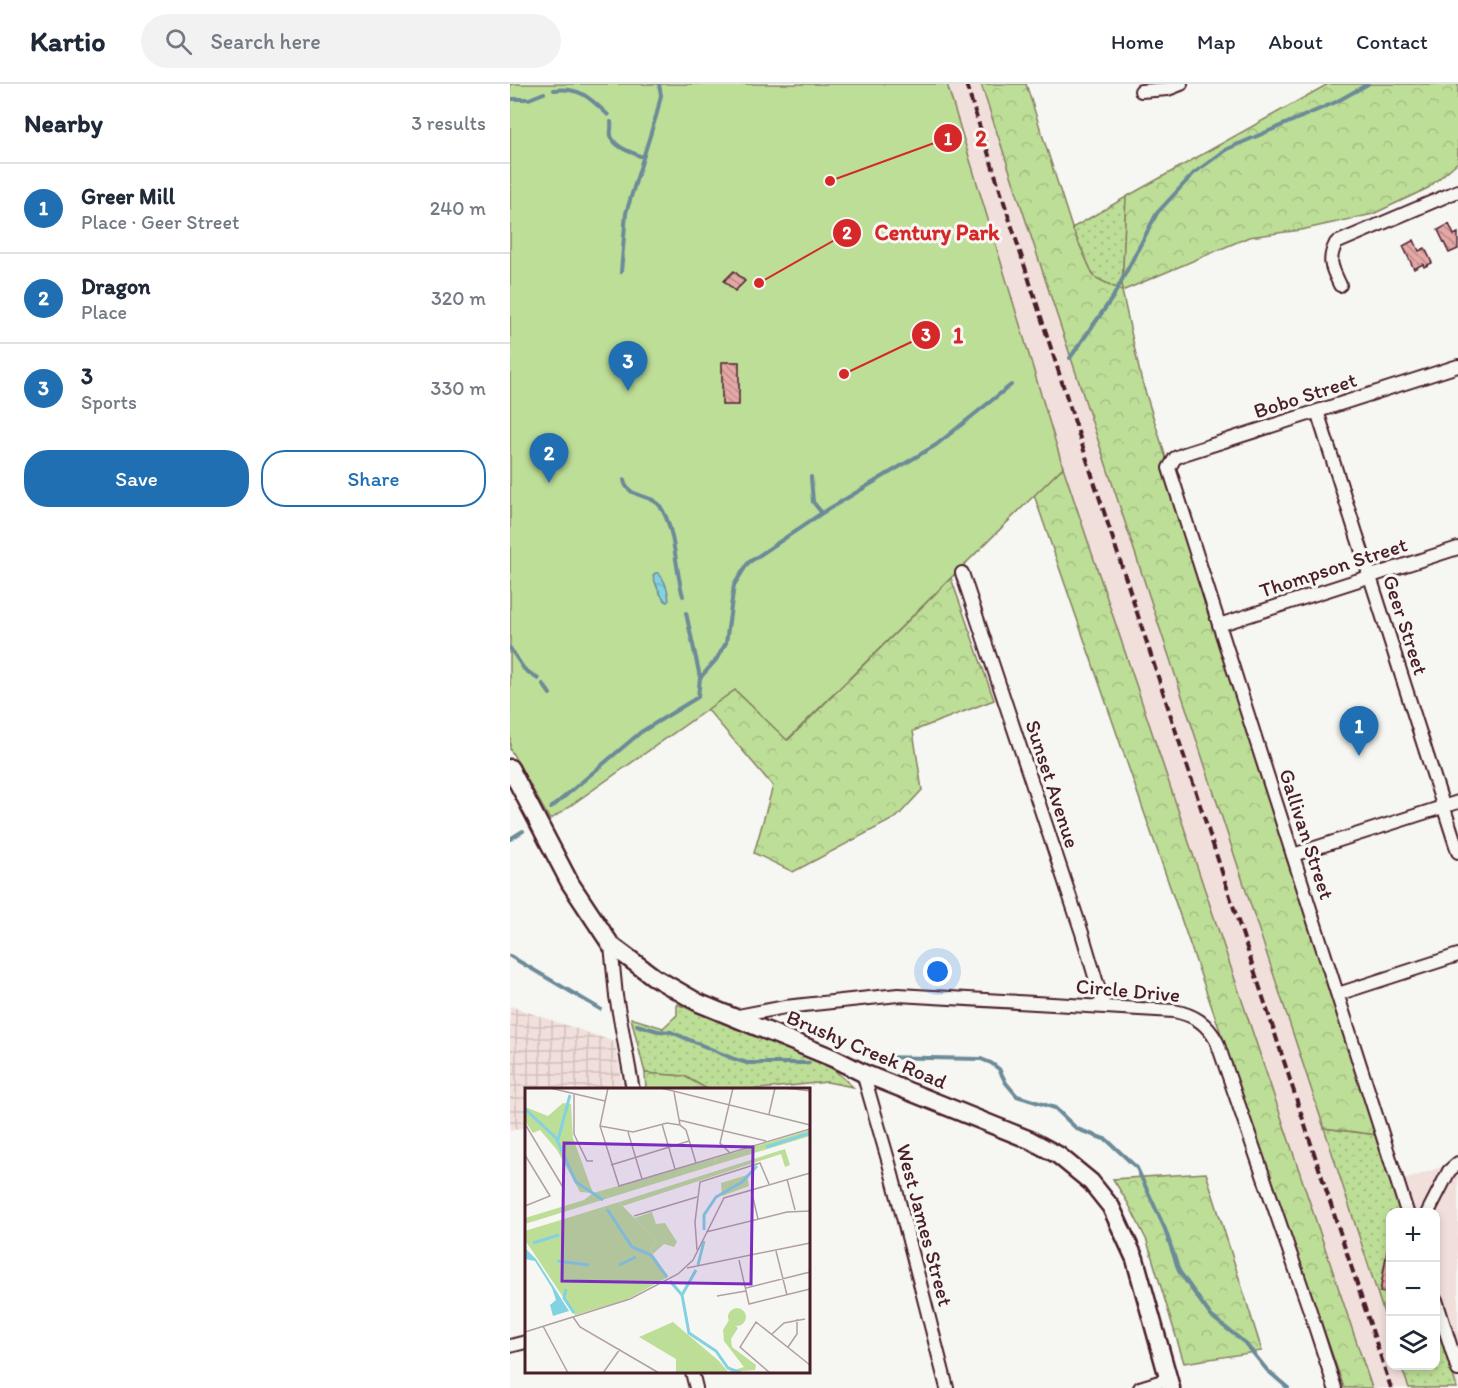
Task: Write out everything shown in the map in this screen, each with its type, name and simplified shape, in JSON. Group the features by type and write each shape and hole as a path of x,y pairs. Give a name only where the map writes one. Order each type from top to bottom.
{"street":[{"path":"1141,91 1162,90 1181,84"},
{"path":"1340,285 1332,268 1330,255 1336,243 1458,191"},
{"name":"Bobo Street","path":"1169,468 1175,458 1185,453 1458,366"},
{"name":"Geer Street","path":"1317,411 1458,852"},
{"name":"Gallivan Street","path":"1169,468 1406,1208"},
{"name":"Thompson Street","path":"1219,625 1458,548"},
{"name":"Sunset Avenue","path":"962,573 1082,933 1104,1007"},
{"name":"Brushy Creek Road","path":"510,768 570,883 610,945 668,987 699,1003 863,1073 1030,1140 1058,1155 1091,1182 1112,1207 1135,1259 1170,1384"},
{"path":"1293,855 1458,802"},
{"path":"610,945 618,1007 633,1088"},
{"path":"1338,994 1458,955"},
{"name":"Circle Drive","path":"732,1017 785,1006 898,995 1186,1013 1199,1020 1212,1033 1221,1053 1306,1297 1335,1388"},
{"name":"West James Street","path":"863,1073 889,1163 947,1388"},
{"path":"1430,1208 1449,1172 1458,1163"},
{"path":"1440,1313 1458,1370"},
{"path":"510,1346 525,1342"},
{"path":"692,1373 696,1388"},
{"path":"1140,1388 1170,1384"}],"shaded area":[{"path":"947,84 981,84 1386,1320 1386,1370 1402,1370 1409,1388 1372,1388 1063,467"},
{"path":"510,1006 615,1042 623,1088 525,1088 525,1127 510,1131"},
{"path":"1447,1165 1458,1165 1458,1388 1440,1332 1440,1208 1401,1208 1393,1184"}],"green space":[{"path":"510,84 947,84 1063,467 787,740 735,690 550,820 510,749"},
{"path":"981,84 1026,84 1072,228 1094,277 1122,291 1141,378 1378,1135 1324,1128"},
{"path":"1328,84 1458,84 1458,162 1428,188 1373,214 1301,230 1249,237 1122,291 1126,197"},
{"path":"1126,197 1122,291 1094,277 1072,228"},
{"path":"1063,467 1372,1388 1344,1388 1034,495"},
{"path":"951,578 994,700 913,731 922,790 897,817 793,872 754,853 773,786 707,709 735,690 788,740"},
{"path":"677,1004 831,1067 853,1087 827,1082 770,1088 705,1088 684,1076 645,1073 631,1018 663,1028 677,1015"},
{"path":"645,1073 684,1076 705,1088 646,1088"},
{"path":"1324,1128 1378,1135 1401,1208 1386,1208 1386,1320"},
{"path":"1206,1173 1262,1351 1184,1363 1147,1241 1113,1179"},
{"path":"1440,1333 1457,1388 1409,1388 1402,1370 1440,1370"}],"water":[{"path":"658,573 667,589 669,600 667,602 657,587 653,576"}],"building":[{"path":"1449,224 1454,235 1458,233 1458,249 1449,253 1438,230"},
{"path":"1414,240 1419,251 1425,248 1432,263 1424,267 1423,264 1414,269 1403,246"},
{"path":"734,271 745,281 735,291 724,281"},
{"path":"722,362 739,362 739,405 722,405"},
{"path":"1386,1257 1386,1293 1380,1292"}],"waterway":[{"path":"621,272 626,213 657,113 661,95 659,84"},
{"path":"1070,358 1113,297 1157,213 1194,173 1227,149 1336,102 1368,84"},
{"path":"554,90 578,92 608,115"},
{"path":"510,99 529,99 544,93"},
{"path":"611,122 611,136 616,144 643,157"},
{"path":"551,808 641,732 698,697 700,678 716,660 726,643 734,585 748,563 822,513 936,445 1011,385"},
{"path":"811,477 813,502 822,513"},
{"path":"624,480 626,486 634,493 656,502 665,515 672,538 683,596"},
{"path":"686,613 700,677"},
{"path":"510,648 524,669 538,679"},
{"path":"543,684 550,694"},
{"path":"510,839 523,831"},
{"path":"510,956 600,1009"},
{"path":"637,1025 671,1032 747,1063 809,1063"},
{"path":"878,1057 981,1059 999,1069 1006,1083 1017,1096 1055,1108 1077,1129 1107,1140 1137,1168 1165,1229 1179,1271 1211,1316 1245,1343 1267,1370 1288,1388"}],"railway":[{"path":"966,84 1391,1388"}],"place":[{"name":"2","path":"830,181"},
{"name":"Century Park","path":"759,283"},
{"name":"1","path":"844,374"},
{"name":"3","path":"628,391"},
{"name":"Dragon","path":"549,483"},
{"name":"Greer Mill","path":"1359,756"}]}
